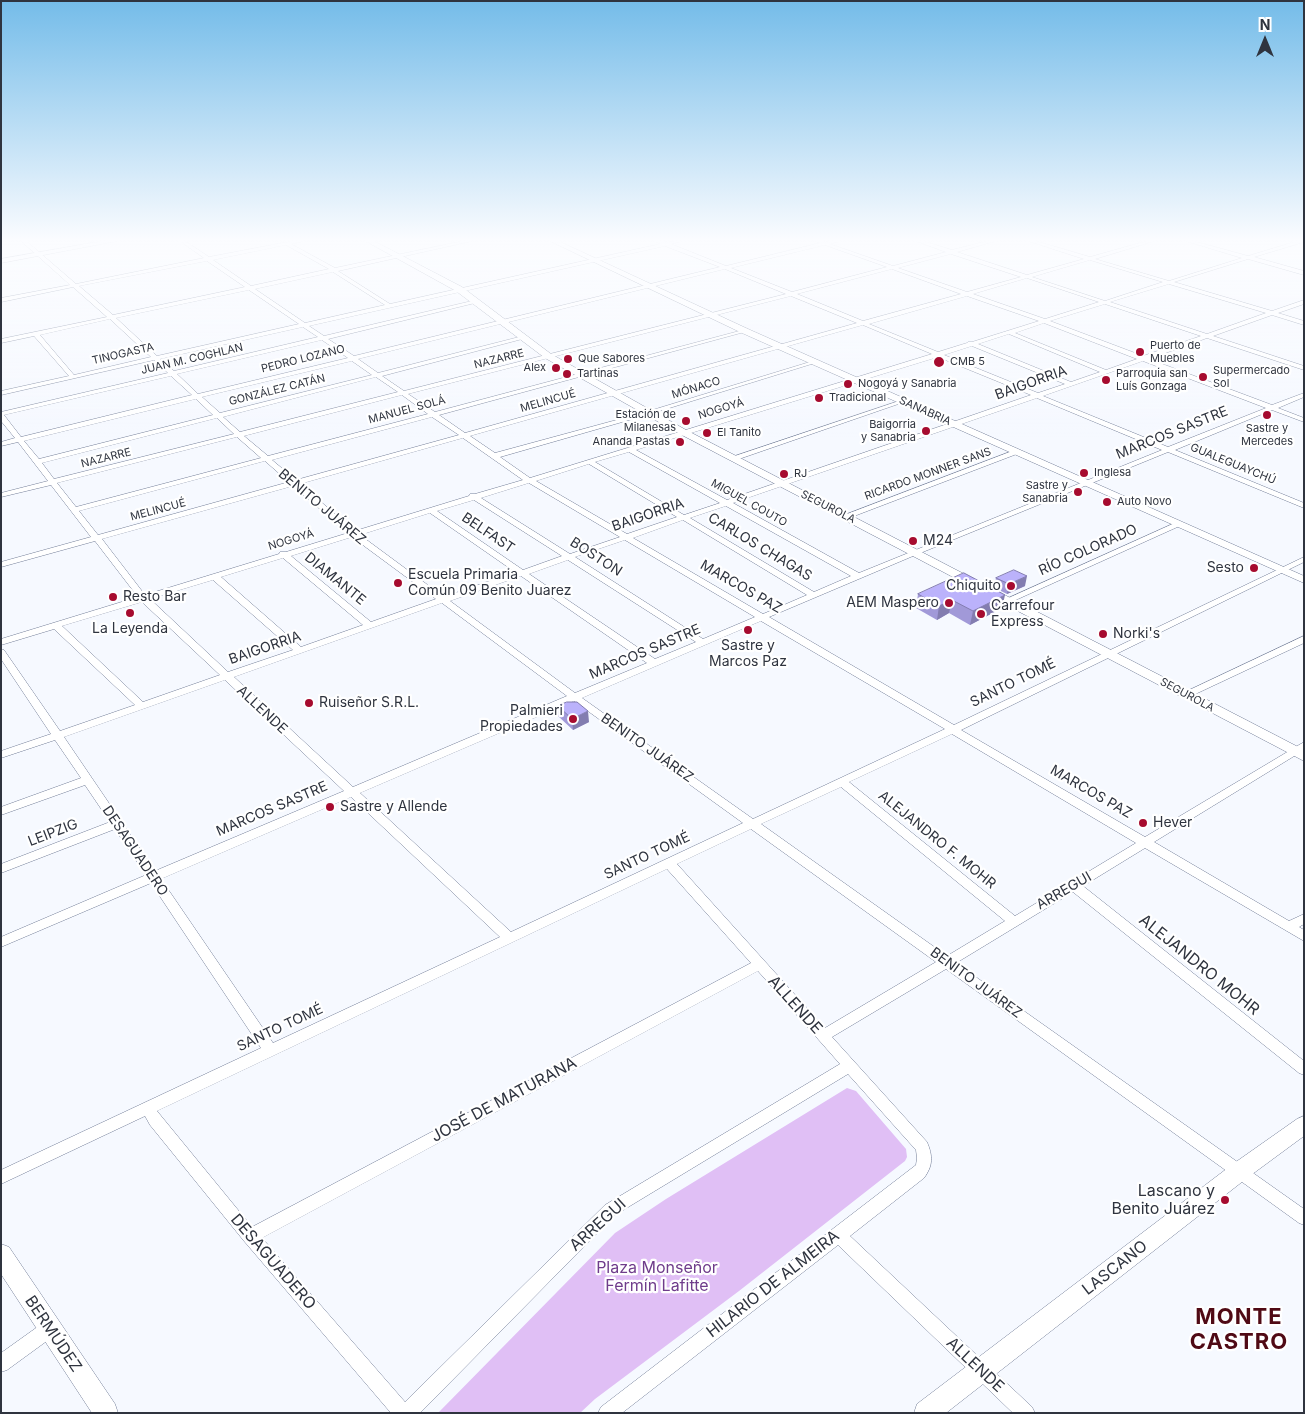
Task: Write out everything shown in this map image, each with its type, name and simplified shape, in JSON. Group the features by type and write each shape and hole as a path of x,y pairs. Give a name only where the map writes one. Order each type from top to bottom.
{"street":[{"name":"BENITO JUÁREZ","path":"97,305 196,397 352,533 576,698 1304,1218"},
{"path":"1,341 172,305"},
{"name":"MARCOS PAZ","path":"276,305 529,480 1304,936"},
{"name":"TINOGASTA","path":"1,392 388,305"},
{"name":"JUAN M. COGHLAN","path":"1,415 463,305"},
{"name":"SEGUROLA","path":"480,305 548,356 648,413 1108,654 1300,751"},
{"name":"PEDRO LOZANO","path":"1,444 569,305"},
{"name":"SANABRIA","path":"690,305 1304,580"},
{"name":"NAZARRE","path":"1,495 750,305"},
{"name":"GUALEGUAYCHÚ","path":"818,305 1304,506"},
{"name":"MELINCUÉ","path":"1,565 927,305"},
{"path":"1001,305 1304,420"},
{"name":"NOGOYÁ","path":"1,642 283,554 856,380 1094,305"},
{"path":"1118,305 1304,368"},
{"path":"1243,305 1304,324"},
{"name":"BAIGORRIA","path":"1,755 521,572 783,484 1295,305"},
{"name":"MANUEL SOLÁ","path":"75,510 745,331"},
{"path":"1008,332 1106,372"},
{"path":"36,334 72,376"},
{"name":"GONZÁLEZ CATÁN","path":"37,462 523,338"},
{"path":"970,344 1070,384"},
{"name":"MÓNACO","path":"494,456 648,413 816,362"},
{"name":"MARCOS SASTRE","path":"1,942 656,664 914,552 1304,395"},
{"path":"733,458 904,401"},
{"name":"ALLENDE","path":"1,415 142,598 508,937"},
{"name":"MIGUEL COUTO","path":"629,449 858,576"},
{"name":"RICARDO MONNER SANS","path":"846,516 1018,452"},
{"name":"CARLOS CHAGAS","path":"588,462 814,595"},
{"name":"BOSTON","path":"474,496 704,643"},
{"name":"BELFAST","path":"430,510 656,664"},
{"name":"RÍO COLORADO","path":"1006,601 1180,524"},
{"name":"DIAMANTE","path":"283,554 370,626"},
{"name":"SANTO TOMÉ","path":"1,1177 508,937 954,729 1304,559"},
{"path":"214,576 300,651"},
{"path":"55,625 142,706"},
{"path":"1186,694 1304,639"},
{"name":"DESAGUADERO","path":"1,652 270,1050"},
{"name":"ARREGUI","path":"823,1036 1300,751"},
{"path":"1,811 87,780"},
{"name":"ALEJANDRO F. MOHR","path":"842,782 1013,921"},
{"name":"LEIPZIG","path":"1,869 116,824"},
{"name":"ALLENDE","path":"669,863 922,1148"},
{"name":"ALEJANDRO MOHR","path":"1074,886 1304,1069"},
{"path":"1289,927 1304,918"},
{"name":"JOSÉ DE MATURANA","path":"250,1236 759,965"},
{"name":"ARREGUI","path":"407,1413 610,1210 849,1066"},
{"name":"DESAGUADERO","path":"148,1109 154,1121 250,1236 403,1413"},
{"name":"LASCANO","path":"926,1413 1240,1171 1304,1125"},
{"name":"HILARIO DE ALMEIRA","path":"607,1413 918,1173 924,1167 925,1160 922,1148"},
{"name":"ALLENDE","path":"837,1234 1026,1413"},
{"name":"BERMÚDEZ","path":"1,1254 106,1413"},
{"path":"1,1364 49,1329"}],"green space":[{"name":"Plaza Monseñor Fermín Lafitte","path":"847,1088 856,1091 906,1149 907,1157 905,1161 739,1291 595,1399 580,1413 438,1413 615,1233 666,1199"}],"building":[{"path":"1014,570 1027,576 1009,584 996,578"},
{"path":"964,573 981,582 984,580 996,587 992,588 1005,595 973,611 952,600 939,606 918,594"},
{"path":"567,702 577,702 588,711 572,719 558,706"}],"place":[{"name":"Puerto de Muebles","path":"1140,352"},
{"name":"Que Sabores","path":"568,359"},
{"name":"CMB 5","path":"939,362"},
{"name":"Alex","path":"556,368"},
{"name":"Tartinas","path":"567,374"},
{"name":"Supermercado Sol","path":"1203,377"},
{"name":"Parroquia san Luís Gonzaga","path":"1106,380"},
{"name":"Nogoyá y Sanabria","path":"848,384"},
{"name":"Tradicional","path":"819,398"},
{"name":"Sastre y Mercedes","path":"1267,415"},
{"name":"Estación de Milanesas","path":"686,421"},
{"name":"Baigorria y Sanabria","path":"926,431"},
{"name":"El Tanito","path":"707,433"},
{"name":"Ananda Pastas","path":"680,442"},
{"name":"Inglesa","path":"1084,473"},
{"name":"RJ","path":"784,474"},
{"name":"Sastre y Sanabria","path":"1078,492"},
{"name":"Auto Novo","path":"1107,502"},
{"name":"M24","path":"913,541"},
{"name":"Sesto","path":"1254,568"},
{"name":"Escuela Primaria Común 09 Benito Juarez","path":"398,583"},
{"name":"Chiquito","path":"1011,586"},
{"name":"Resto Bar","path":"113,597"},
{"name":"AEM Maspero","path":"949,603"},
{"name":"La Leyenda","path":"130,613"},
{"name":"Carrefour Express","path":"981,614"},
{"name":"Sastre y Marcos Paz","path":"748,630"},
{"name":"Norki's","path":"1103,634"},
{"name":"Ruiseñor S.R.L.","path":"309,703"},
{"name":"Palmieri Propiedades","path":"573,719"},
{"name":"Sastre y Allende","path":"330,807"},
{"name":"Hever","path":"1143,823"},
{"name":"Lascano y Benito Juárez","path":"1225,1200"}],"district":[{"name":"MONTE CASTRO","path":"1239,1330"}]}
